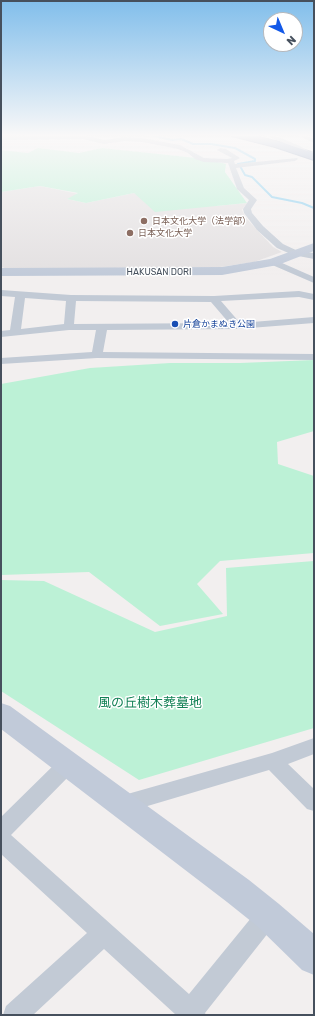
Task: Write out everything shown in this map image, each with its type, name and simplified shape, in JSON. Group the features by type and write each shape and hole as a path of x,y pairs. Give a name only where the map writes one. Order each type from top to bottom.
{"street":[{"path":"238,181 241,189 253,200 247,209 248,213 260,228 280,246 296,253 314,256"},
{"name":"HAKUSAN DORI","path":"1,272 222,272 273,262 314,247"},
{"path":"273,262 314,280"},
{"path":"1,293 20,296 71,298 299,294 314,298"},
{"path":"208,295 236,326"},
{"path":"15,332 20,296"},
{"path":"69,327 71,298"},
{"path":"1,334 69,327 236,326 314,320"},
{"path":"97,355 102,327"},
{"path":"1,361 97,355 314,357"},
{"path":"1,714 124,804 268,915 314,958"},
{"path":"124,804 314,746"},
{"path":"272,760 314,802"},
{"path":"1,831 68,764"},
{"path":"1,840 191,1014 268,915"},
{"path":"15,1015 104,933"}],"shaded area":[{"name":"日本文化大学","path":"40,186 79,194 67,199 86,203 134,193 217,206 247,203 242,210 246,218 273,247 282,252 254,262 220,267 8,269 1,267 1,192"}],"green space":[{"path":"1,181 232,181 247,203 155,212 134,193 86,203 67,199 78,193 40,186 1,192"},
{"path":"314,360 314,431 277,442 278,464 314,476 314,553 220,561 197,584 223,614 160,626 89,572 1,575 1,384 90,368 170,363 240,363"},
{"name":"風の丘樹木葬墓地","path":"314,561 314,728 139,780 1,691 1,580 44,581 155,632 227,616 226,568"}],"waterway":[{"path":"256,181 272,197 302,203 314,208"}],"place":[{"name":"日本文化大学（法学部）","path":"144,221"},
{"name":"日本文化大学","path":"130,233"},
{"name":"片倉かまぬき公園","path":"175,324"}]}
